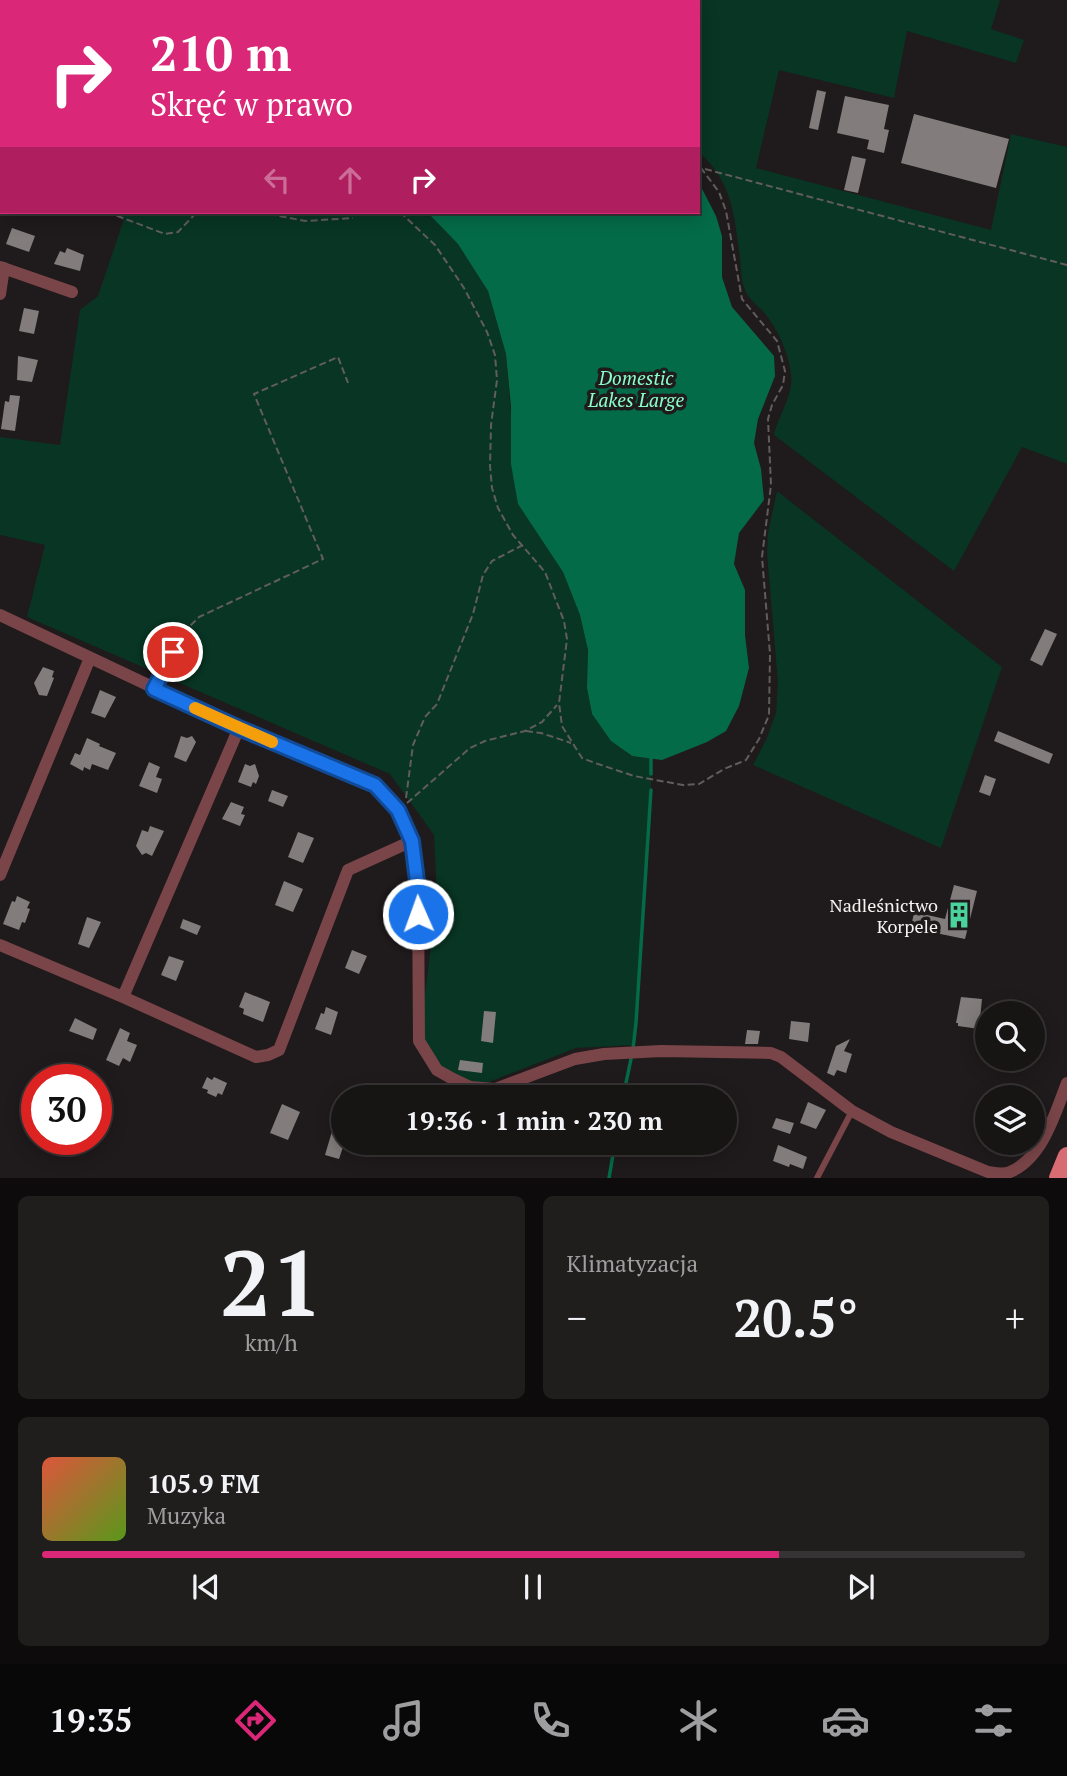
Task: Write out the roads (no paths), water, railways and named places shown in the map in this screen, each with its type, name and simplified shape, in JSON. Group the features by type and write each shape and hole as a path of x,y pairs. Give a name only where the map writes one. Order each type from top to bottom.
{"main road":[{"path":"1058,1178 1067,1156"}],"street":[{"path":"0,294 2,267 72,292"},
{"path":"0,615 239,728 375,785 398,810 412,841 418,889 419,1041 436,1070 470,1087 495,1089 575,1059 604,1054 661,1051 771,1054 781,1057 852,1111 891,1132 988,1172 1000,1174 1010,1172 1027,1160 1038,1147 1067,1083"},
{"path":"154,689 173,652"},
{"path":"0,875 90,658"},
{"path":"123,997 239,728"},
{"path":"0,946 123,997 256,1057 279,1049 348,870 412,841"}],"lane":[{"path":"817,1178 852,1111"}],"water":[{"name":"Domestic Lakes Large","path":"700,185 716,216 722,236 722,277 732,307 774,356 775,376 758,419 754,443 761,469 764,500 739,533 734,564 745,590 745,635 749,668 739,706 726,731 707,742 662,760 632,756 611,741 592,714 587,688 588,650 580,615 563,572 518,504 511,464 511,407 506,354 488,291 458,244 429,214 700,214"}],"waterway":[{"path":"651,758 651,774"},
{"path":"633,1049 651,790"},
{"path":"626,1085 631,1059"},
{"path":"609,1178 613,1155"}],"place":[{"name":"Nadleśnictwo Korpele","path":"959,915"}]}
